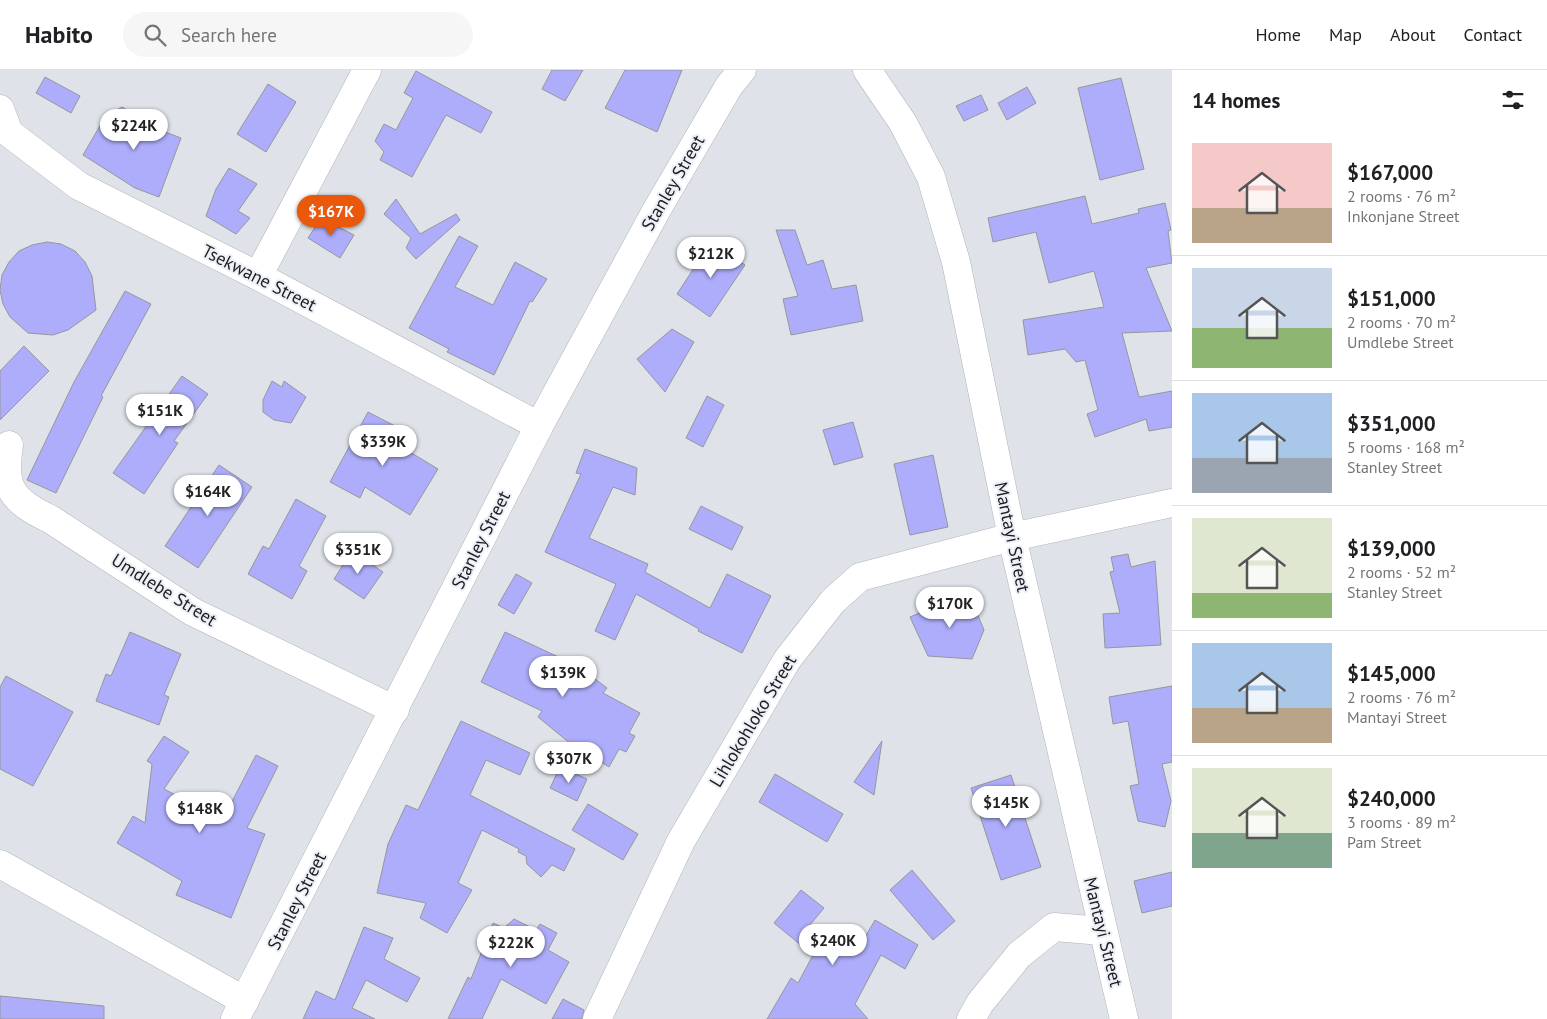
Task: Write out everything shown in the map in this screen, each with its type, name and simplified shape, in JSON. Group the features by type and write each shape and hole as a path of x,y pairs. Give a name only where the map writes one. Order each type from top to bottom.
{"street":[{"path":"258,276 367,70"},
{"name":"Stanley Street","path":"240,1010 539,426 656,211 729,86 742,70"},
{"name":"Mantayi Street","path":"867,70 903,123 932,176 956,262 1012,537 1102,931 1124,1019"},
{"name":"Tsekwane Street","path":"0,109 9,133 79,186 258,276 539,426"},
{"name":"Umdlebe Street","path":"9,445 5,467 7,475 12,491 26,507 50,519 193,612 395,710"},
{"name":"Lihlokohloko Street","path":"597,1019 681,841 787,660 833,601 860,577 1012,537 1172,503"},
{"path":"0,864 240,1010"},
{"path":"971,1019 980,1004 1018,955 1054,927 1102,931"}],"building":[{"path":"552,70 583,70 565,101 542,89"},
{"path":"625,70 682,70 657,132 605,108"},
{"path":"416,71 492,112 481,133 446,115 412,177 380,160 384,152 375,141 384,124 396,130 413,98 404,93"},
{"path":"45,77 80,96 71,113 36,93"},
{"path":"1121,78 1144,169 1100,180 1078,88"},
{"path":"268,84 296,102 266,152 237,134"},
{"path":"1027,87 1036,103 1007,120 998,103"},
{"path":"981,95 988,110 964,121 956,106"},
{"path":"122,107 160,130 181,138 159,197 135,188 83,155 105,117"},
{"path":"229,168 257,184 238,211 250,218 236,234 206,216 216,189"},
{"path":"1085,196 1092,224 1139,213 1138,209 1165,203 1171,230 1168,231 1172,263 1146,268 1172,331 1122,333 1139,397 1172,391 1172,427 1149,431 1146,419 1095,437 1087,414 1098,410 1085,360 1076,362 1065,349 1028,355 1023,320 1104,307 1094,271 1049,283 1036,232 993,242 988,218"},
{"path":"396,199 420,234 456,214 460,220 416,259 406,248 411,238 384,214"},
{"path":"321,218 354,235 340,258 308,238"},
{"path":"776,230 795,230 807,265 823,260 832,289 856,285 863,321 791,335 783,299 798,296"},
{"path":"459,236 478,246 455,287 493,305 515,262 547,279 532,302 530,301 494,375 447,352 449,349 409,328"},
{"path":"47,242 61,244 75,251 85,262 92,276 96,310 68,330 53,335 28,333 10,317 3,304 0,290 2,275 9,262 19,251 32,245"},
{"path":"711,242 745,265 710,317 677,294"},
{"path":"125,291 151,304 101,396 103,397 56,493 27,480 74,382"},
{"path":"672,329 694,342 665,392 637,359"},
{"path":"24,346 49,371 0,420 0,371"},
{"path":"182,376 208,394 174,441 178,443 144,494 113,473"},
{"path":"272,381 282,387 284,381 306,397 291,423 274,420 263,412 263,400"},
{"path":"707,396 724,405 703,447 686,438"},
{"path":"368,412 397,427 390,440 438,469 410,515 365,487 360,498 330,482"},
{"path":"853,422 863,457 834,465 823,430"},
{"path":"585,449 637,468 635,495 613,487 589,538 648,564 645,572 710,608 727,574 771,596 742,653 698,631 699,629 636,594 615,640 595,631 616,584 545,552 581,474 576,473"},
{"path":"933,455 948,527 910,535 894,464"},
{"path":"219,465 252,487 198,568 165,546"},
{"path":"296,499 326,516 299,566 307,571 292,599 248,574 263,546 269,549"},
{"path":"701,506 743,527 732,550 689,529"},
{"path":"352,551 383,572 364,599 334,579"},
{"path":"1128,554 1131,567 1155,561 1161,645 1105,648 1103,614 1120,613 1110,572 1114,571 1111,557"},
{"path":"516,574 532,583 514,614 498,605"},
{"path":"968,592 984,630 972,659 928,656 910,617"},
{"path":"130,632 181,654 164,695 169,697 159,725 96,701 106,674 111,676"},
{"path":"505,632 567,661 569,659 607,688 603,693 640,713 629,733 635,736 626,752 619,749 609,767 596,759 594,763 538,717 542,711 481,682"},
{"path":"6,676 73,712 33,786 0,769 0,687"},
{"path":"1172,686 1172,762 1162,764 1171,801 1165,827 1138,821 1130,786 1139,784 1128,721 1113,724 1109,697"},
{"path":"461,721 530,753 520,775 486,760 470,795 575,849 564,871 552,865 541,877 527,864 526,856 518,852 519,849 482,830 458,883 472,890 447,933 420,918 426,903 377,893 388,844 406,805 418,810"},
{"path":"164,736 189,752 164,789 223,819 256,755 278,766 247,828 265,834 231,918 176,895 182,881 117,843 133,816 145,823 152,764 147,761"},
{"path":"882,741 874,795 854,782"},
{"path":"560,767 587,779 577,801 550,788"},
{"path":"775,774 843,814 827,842 759,802"},
{"path":"1011,775 1041,867 1001,880 971,788"},
{"path":"588,804 638,834 623,860 572,830"},
{"path":"912,870 955,921 933,940 890,890"},
{"path":"1172,872 1172,906 1142,913 1134,881"},
{"path":"801,890 824,908 809,926 857,951 875,920 918,945 905,969 881,955 855,1004 868,1019 767,1019 791,978 798,983 813,955 774,923"},
{"path":"514,919 536,930 540,924 557,933 548,950 569,962 546,1004 501,979 482,1019 448,1019 468,977 471,979 493,923 504,928"},
{"path":"364,927 393,938 384,959 420,978 407,1002 366,980 352,1008 375,1019 303,1019 316,991 335,1000"},
{"path":"0,996 104,1006 104,1019 0,1019"},
{"path":"563,999 584,1010 582,1019 552,1019"}]}
